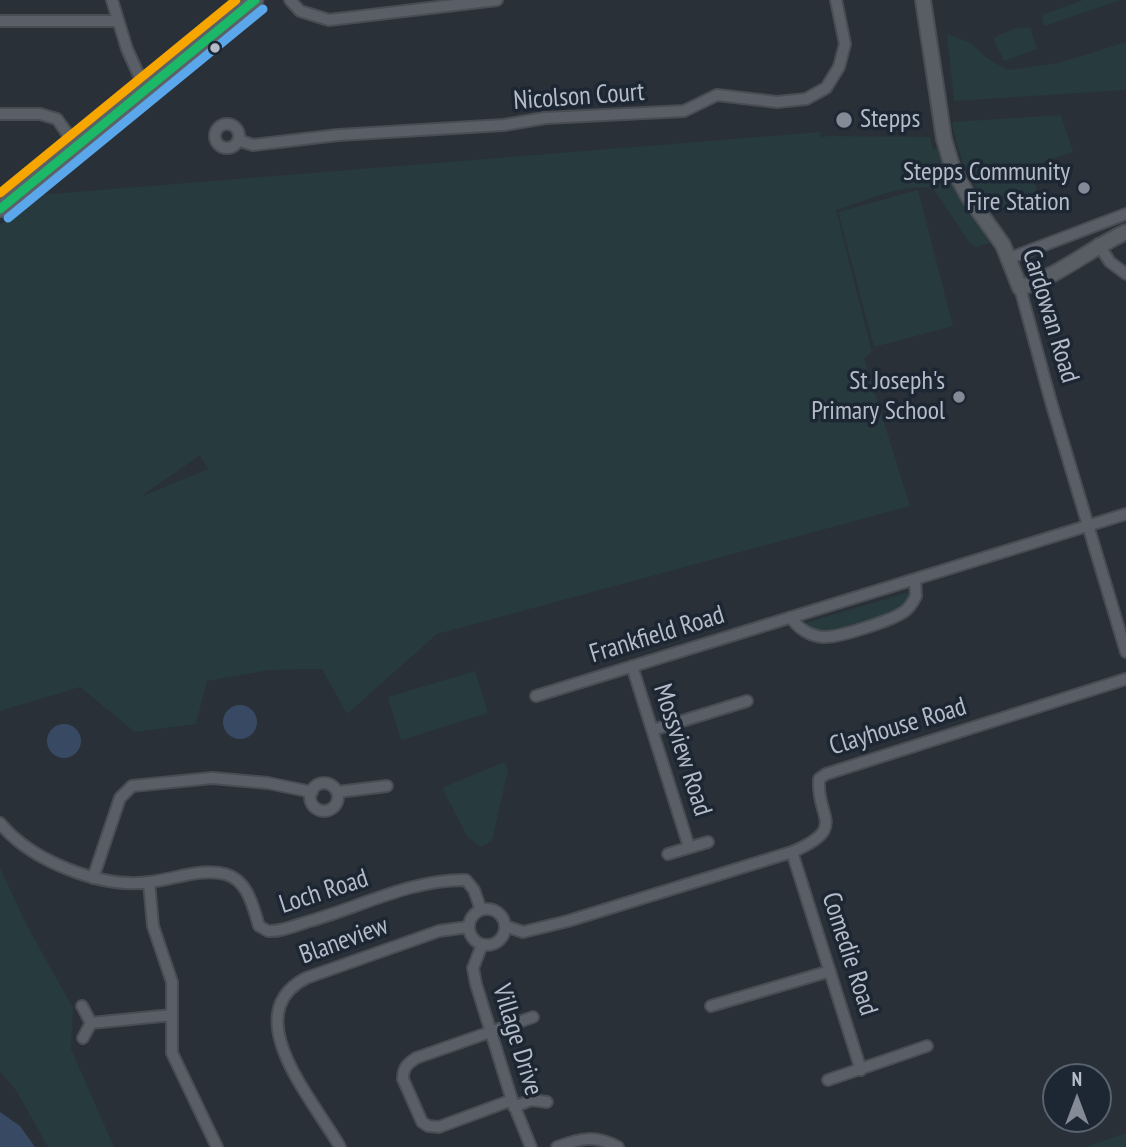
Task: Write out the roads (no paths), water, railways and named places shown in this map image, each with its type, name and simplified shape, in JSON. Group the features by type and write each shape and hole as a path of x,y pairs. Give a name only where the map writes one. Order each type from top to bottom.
{"main road":[{"path":"0,209 255,0"}],"street":[{"path":"113,0 117,21 146,91"},
{"path":"290,0 300,11 329,20 497,0"},
{"name":"Nicolson Court","path":"238,140 253,145 338,135 505,125 545,118 684,111 718,95 777,102 806,99 826,88 839,67 845,44 836,0"},
{"name":"Cardowan Road","path":"923,0 944,139 952,166 968,197 986,219 1010,258 1126,652"},
{"path":"0,21 117,21"},
{"path":"0,114 40,114 57,119 76,146"},
{"path":"1010,258 1126,214"},
{"path":"1020,288 1051,278 1098,244 1126,232"},
{"path":"1098,244 1110,262 1126,274"},
{"name":"Frankfield Road","path":"536,696 1126,514"},
{"path":"791,617 795,625 814,636 826,638 850,631 903,613 916,596 915,579"},
{"name":"Mossview Road","path":"632,666 690,847"},
{"name":"Clayhouse Road","path":"505,926 523,932 568,922 792,852 816,841 825,827 827,814 818,786 819,779 826,774 1126,679"},
{"path":"653,730 747,701"},
{"path":"93,878 120,798 132,786 212,778 268,783 312,792"},
{"path":"322,784 331,785 337,792 336,805 325,811 313,805 312,792 322,784"},
{"path":"337,792 387,786"},
{"name":"Loch Road","path":"0,823 30,851 93,878 120,884 149,883 198,873 226,874 242,884 250,898 259,926 268,931 333,915 402,890 452,880 466,880 474,890 481,910"},
{"name":"Mossview Road","path":"668,854 708,842"},
{"name":"Comedie Road","path":"792,852 861,1070"},
{"path":"149,883 153,926 172,982 172,1053 217,1147"},
{"path":"481,910 496,912 505,926 503,936 497,943 482,945 472,939 468,927 475,914 481,910"},
{"name":"Blaneview","path":"340,1147 301,1088 284,1051 277,1029 279,1002 288,987 306,978 439,931 468,927"},
{"name":"Village Drive","path":"482,945 474,975 513,1104 531,1147"},
{"path":"711,1006 830,971"},
{"path":"82,1006 91,1023"},
{"path":"91,1023 172,1015"},
{"path":"533,1017 416,1058 406,1065 403,1079 422,1122 428,1126 439,1127 531,1100 547,1102"},
{"path":"83,1038 91,1023"},
{"path":"828,1080 927,1046"},
{"path":"558,1147 582,1138 597,1138 618,1147"}],"water":[{"path":"240,705 252,710 257,722 252,734 240,739 228,734 223,722 228,710"},
{"path":"64,724 76,729 81,741 76,753 64,758 52,753 47,741 52,729"},
{"path":"0,1112 20,1126 35,1147 0,1147"}],"place":[{"name":"Stepps","path":"844,120"},
{"name":"Stepps Community Fire Station","path":"1084,188"},
{"name":"St Joseph's Primary School","path":"959,397"}]}
